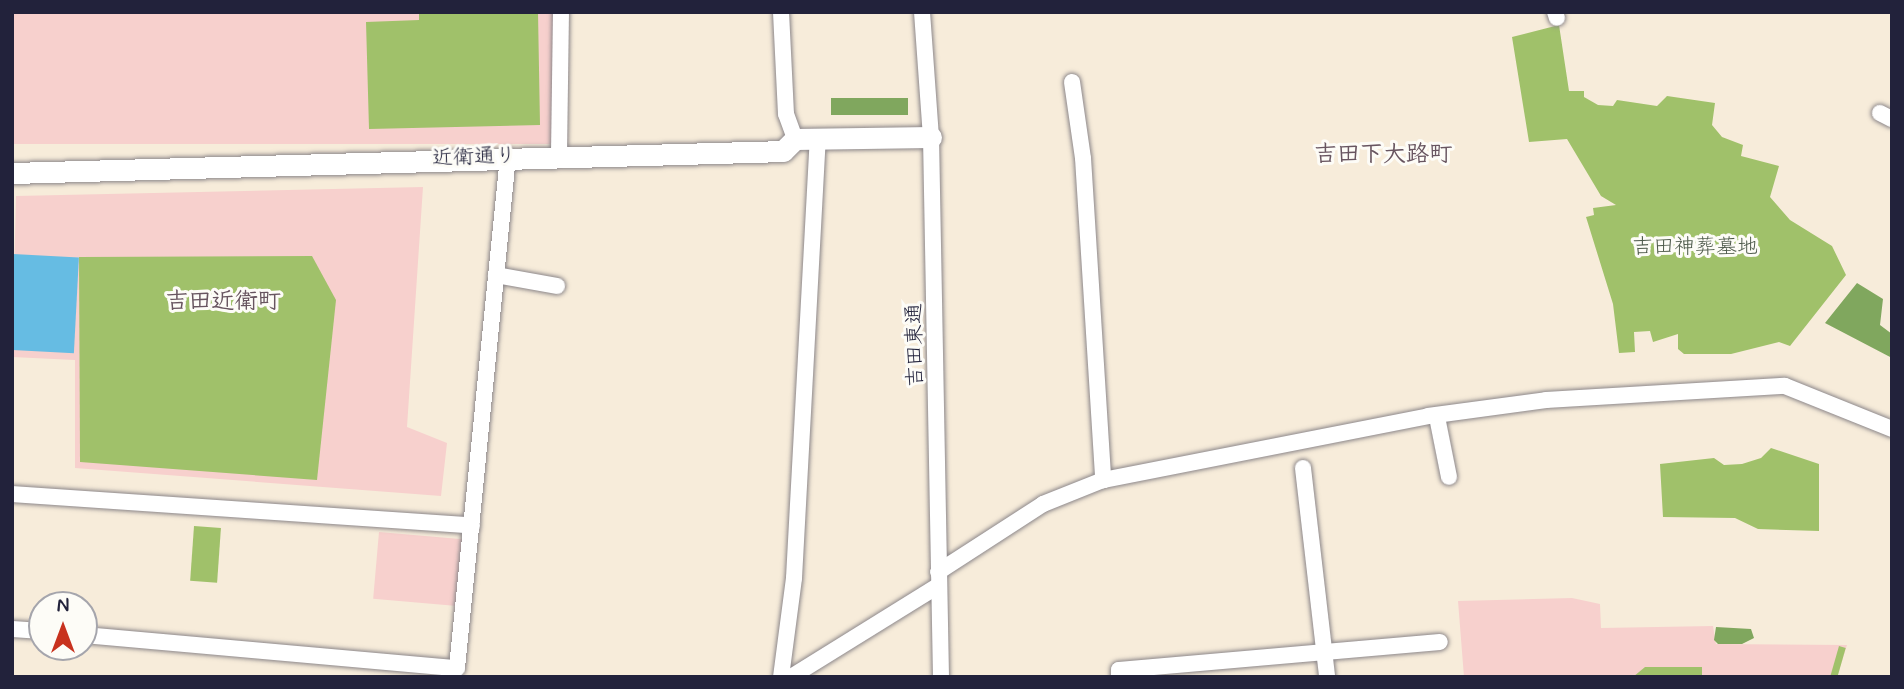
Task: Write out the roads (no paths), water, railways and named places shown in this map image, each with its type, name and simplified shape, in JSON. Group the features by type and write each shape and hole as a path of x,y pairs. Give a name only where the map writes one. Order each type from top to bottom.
{"street":[{"path":"559,154 561,12"},
{"path":"781,12 786,114 795,139"},
{"name":"吉田東通","path":"922,12 931,137 941,677"},
{"path":"1072,82 1083,158 1103,480"},
{"name":"近衛通り","path":"12,173 559,154 783,151 795,139 931,137"},
{"path":"782,677 794,578 818,139"},
{"path":"98,636 457,668 508,156"},
{"path":"496,275 556,286"},
{"path":"791,677 938,579 1043,504 1103,480 1437,417 1546,400 1785,386 1892,429"},
{"path":"1437,417 1449,477"},
{"path":"1303,468 1327,677"},
{"path":"12,494 472,525"},
{"path":"1119,677 1119,670 1440,642"}],"water":[{"path":"13,254 79,257 74,353 12,350"}],"district":[{"name":"吉田下大路町","path":"1383,155"},
{"name":"吉田近衛町","path":"223,302"}],"park label":[{"name":"吉田神葬墓地","path":"1695,247"}]}
